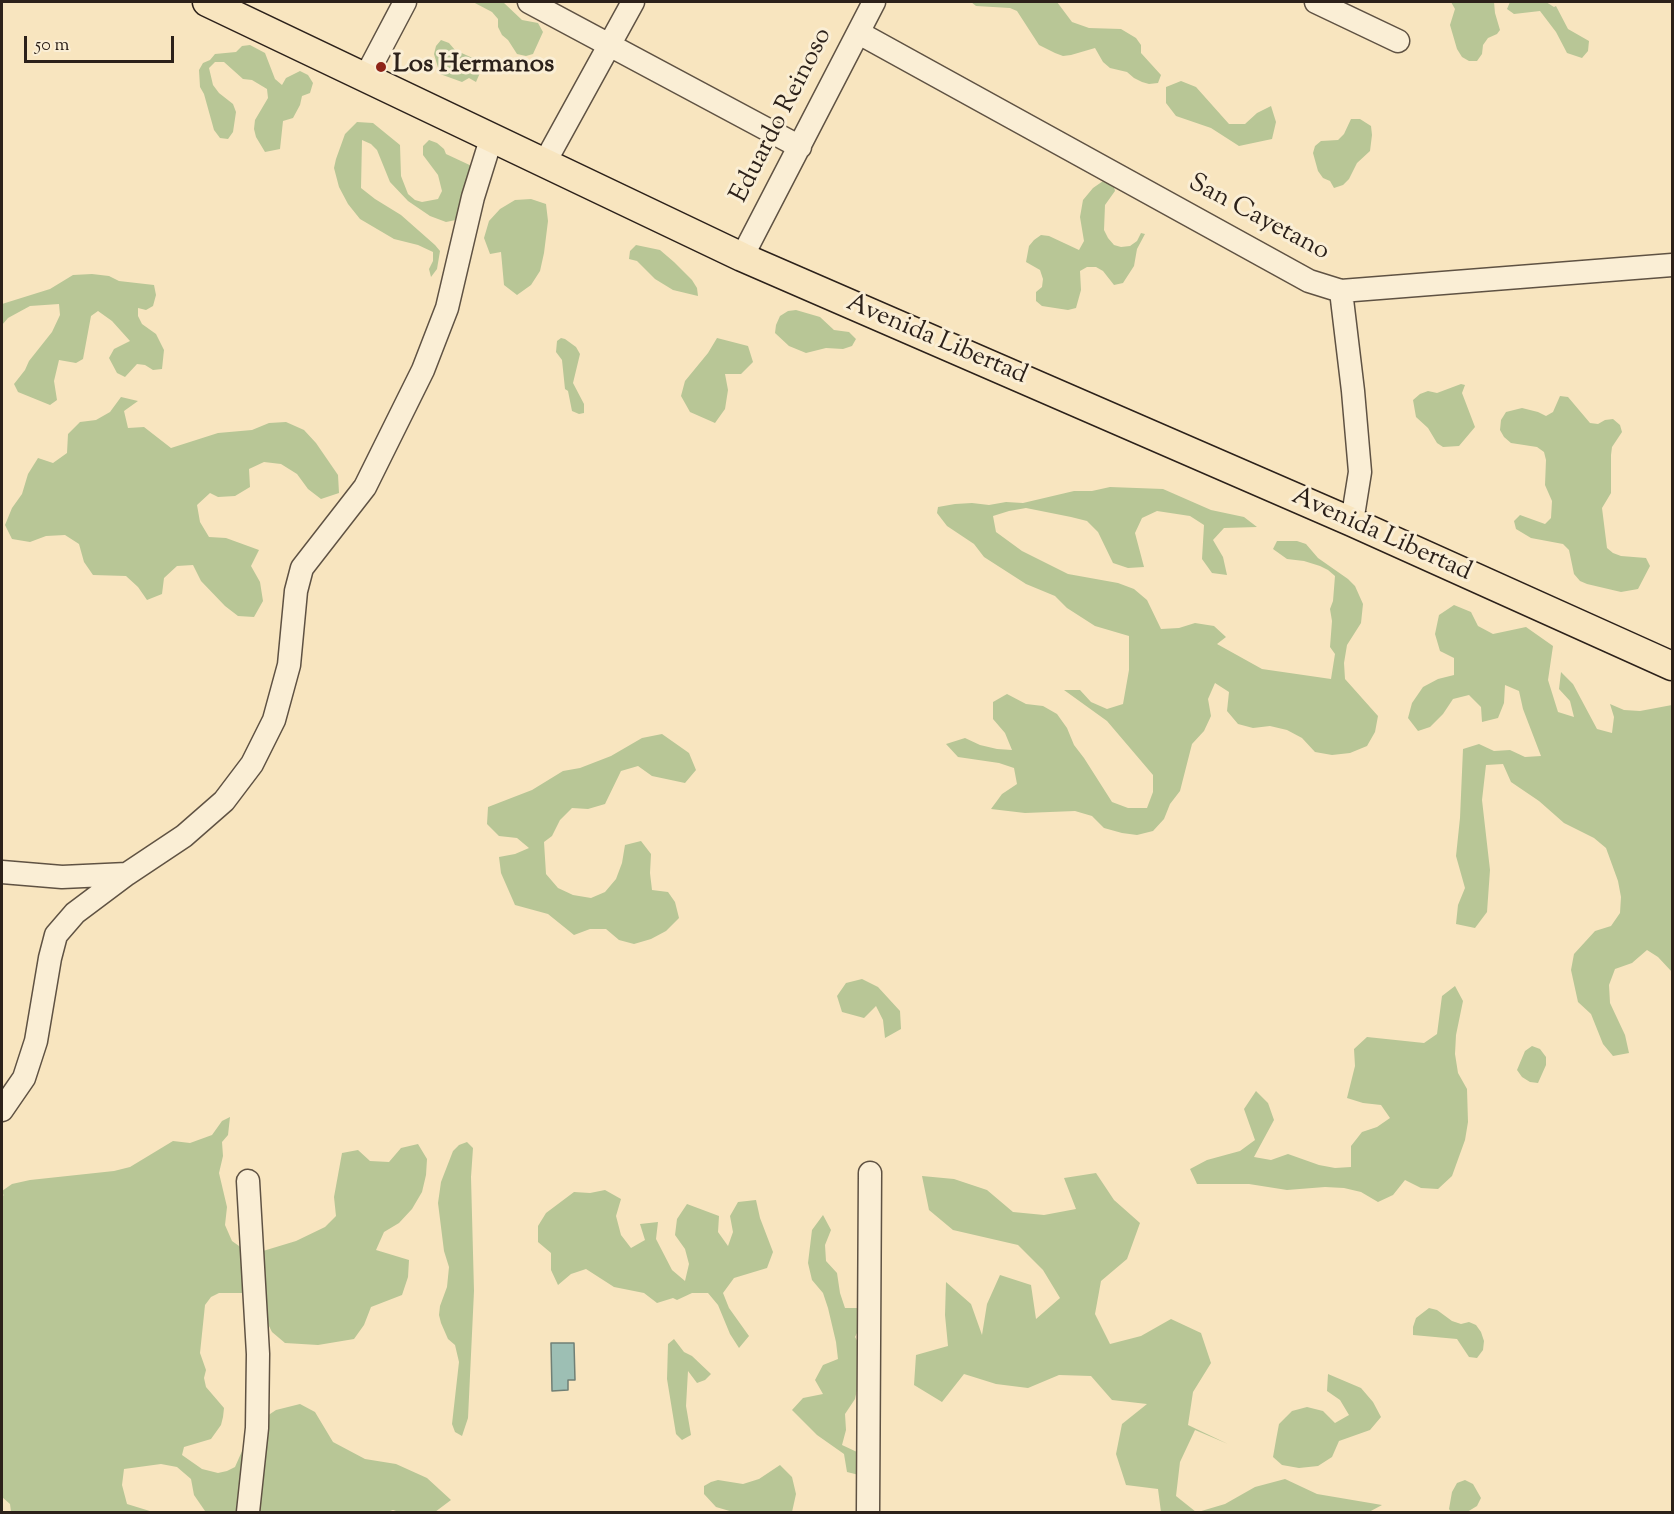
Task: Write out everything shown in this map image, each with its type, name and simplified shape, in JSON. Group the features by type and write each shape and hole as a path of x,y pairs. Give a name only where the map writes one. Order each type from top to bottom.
{"main road":[{"name":"Avenida Libertad","path":"207,2 742,257 1352,522 1672,666"}],"street":[{"path":"366,76 405,2"},
{"path":"529,2 800,147"},
{"path":"545,162 633,2"},
{"name":"Eduardo Reinoso","path":"742,257 874,2"},
{"path":"1316,2 1398,42"},
{"name":"San Cayetano","path":"858,33 1309,281 1341,291 1672,265"},
{"path":"2,1110 24,1078 36,1041 56,935 75,913 127,874 184,836 224,801 252,764 270,729 289,665 296,591 302,568 364,487 423,370 447,308 473,197 492,136"},
{"path":"1341,291 1360,472 1352,522"},
{"path":"2,872 62,877 127,874"},
{"path":"868,1512 870,1173"},
{"path":"248,1181 258,1354 257,1428 248,1512"}],"green space":[{"path":"473,2 503,2 522,20 538,23 543,32 533,54 526,56 517,54 502,35 498,27 498,19 492,12"},
{"path":"971,2 1057,2 1072,22 1089,28 1121,29 1136,38 1141,45 1141,53 1161,75 1158,83 1142,82 1127,72 1110,68 1103,62 1095,48 1063,56 1055,53 1039,45 1017,11 1010,8 976,6"},
{"path":"1451,2 1494,2 1500,30 1488,38 1477,61 1469,61 1462,57 1457,49 1450,25 1455,9"},
{"path":"1510,2 1546,2 1556,6 1568,29 1589,41 1588,51 1582,58 1567,53 1556,32 1540,11 1514,14 1507,9"},
{"path":"441,40 449,43 455,50 477,60 483,66 476,82 469,78 462,82 440,74 434,54"},
{"path":"250,45 265,53 275,79 282,85 286,78 300,71 308,75 313,83 310,93 302,96 293,118 283,121 280,149 265,152 254,129 255,120 268,98 267,89 252,80 243,79 224,62 215,62 209,68 213,85 233,104 236,112 233,132 228,139 220,138 214,130 200,87 199,70 203,63 215,54 236,52 242,46"},
{"path":"1181,81 1196,87 1229,124 1245,124 1257,113 1271,106 1276,122 1272,139 1239,146 1211,128 1176,116 1166,103 1166,87"},
{"path":"1351,119 1360,119 1371,126 1370,151 1357,163 1349,179 1343,185 1334,188 1330,181 1323,178 1318,171 1313,153 1315,146 1321,141 1338,140 1344,134"},
{"path":"357,122 373,123 400,145 401,176 408,194 415,200 422,202 438,199 442,191 438,175 423,155 423,146 429,140 437,143 446,154 476,168 463,214 456,220 446,222 430,216 408,201 390,182 377,150 362,140 361,188 401,215 440,251 437,269 431,277 429,269 433,261 433,252 418,245 394,239 360,219 348,204 339,187 334,168 336,159 345,134"},
{"path":"1106,179 1113,183 1115,191 1105,205 1104,230 1108,238 1114,245 1121,247 1130,246 1137,241 1141,233 1145,234 1137,249 1134,266 1123,283 1114,285 1103,271 1096,267 1087,267 1080,271 1081,290 1076,308 1068,310 1042,306 1036,301 1036,292 1042,287 1043,279 1040,270 1026,262 1029,246 1041,235 1049,236 1079,250 1084,241 1080,217 1083,200 1093,188"},
{"path":"531,199 546,204 548,221 544,253 540,271 531,285 517,295 504,285 501,252 490,254 484,238 489,221 500,209 515,200"},
{"path":"636,245 660,250 692,280 697,288 698,296 673,290 655,279 637,261 629,259 630,251"},
{"path":"73,275 109,276 119,281 154,285 156,295 153,306 146,310 138,308 138,316 142,324 156,334 164,350 162,369 153,370 145,365 137,364 125,377 117,373 109,358 114,349 130,341 112,321 98,311 91,316 83,359 76,363 59,360 54,381 57,400 50,405 18,392 14,384 52,332 60,315 59,304 30,306 8,318 2,325 2,304 50,289"},
{"path":"796,310 820,317 834,330 849,332 856,339 852,346 843,349 826,348 806,353 789,346 775,333 776,325 780,316 788,311"},
{"path":"561,338 576,347 580,354 573,383 584,404 584,413 579,414 572,411 568,391 565,389 562,360 556,352 557,341"},
{"path":"717,338 748,346 753,362 741,374 725,374 728,390 725,409 715,423 690,412 681,396 685,381"},
{"path":"1461,384 1465,385 1462,393 1475,427 1459,446 1443,447 1416,417 1413,400 1428,391 1437,393"},
{"path":"1560,396 1568,397 1590,423 1598,424 1613,419 1620,425 1622,432 1612,447 1611,493 1602,508 1607,548 1621,556 1646,558 1650,566 1638,589 1621,592 1580,581 1574,574 1569,550 1563,544 1531,538 1516,529 1514,521 1520,515 1545,524 1551,518 1552,501 1545,485 1544,452 1537,447 1511,443 1500,430 1501,420 1506,412 1522,408 1546,416 1553,412"},
{"path":"121,397 138,401 124,411 128,428 144,427 171,448 218,433 252,430 269,423 286,422 304,430 338,475 339,493 321,499 308,489 297,474 281,464 264,462 249,469 250,487 235,496 218,497 210,493 197,505 200,522 209,537 226,538 259,550 251,566 260,582 263,601 254,617 238,616 225,606 201,581 193,565 177,566 164,578 162,594 147,600 126,576 93,575 84,562 79,544 65,535 46,536 30,542 12,539 5,525 12,508 22,494 28,474 38,458 53,463 67,453 68,434 80,422 96,420 110,412"},
{"path":"1110,487 1163,489 1211,510 1244,517 1257,527 1224,528 1213,540 1223,557 1227,575 1212,573 1202,559 1204,525 1190,516 1157,511 1142,518 1135,533 1144,567 1128,568 1113,563 1098,532 1087,521 1071,517 1026,508 1009,511 993,516 996,532 1022,551 1068,574 1118,583 1134,589 1147,600 1161,629 1179,628 1195,623 1214,626 1226,637 1217,644 1262,669 1331,679 1335,654 1330,647 1332,621 1330,609 1335,576 1320,566 1287,559 1273,549 1277,541 1297,541 1306,544 1318,558 1355,586 1363,604 1361,623 1347,645 1344,663 1345,679 1378,716 1375,732 1367,746 1350,753 1332,755 1315,752 1302,738 1287,730 1270,726 1253,728 1238,724 1227,711 1229,692 1215,683 1208,699 1211,716 1204,731 1192,744 1180,791 1170,804 1164,819 1153,831 1137,835 1122,833 1104,828 1092,816 1075,811 1025,813 991,809 1002,794 1017,784 1014,768 999,763 958,757 946,744 965,738 980,745 1012,750 1005,733 993,719 993,702 1007,694 1026,704 1043,706 1057,714 1067,728 1074,745 1112,802 1128,808 1147,808 1153,792 1153,775 1107,721 1064,690 1080,690 1091,702 1107,709 1123,704 1129,670 1129,636 1095,626 1067,608 1055,596 1026,584 984,557 974,544 947,526 937,513 938,507 972,503 989,505 1006,502 1023,503 1074,491 1092,491"},
{"path":"1454,605 1471,612 1478,626 1493,634 1526,627 1553,646 1548,680 1558,712 1574,717 1570,701 1559,689 1561,672 1573,684 1597,729 1612,733 1614,717 1610,704 1624,710 1640,711 1672,705 1672,972 1658,957 1647,950 1632,963 1615,969 1609,985 1610,1003 1625,1035 1629,1053 1613,1056 1603,1044 1591,1014 1578,1002 1571,970 1574,954 1595,931 1611,926 1620,913 1621,897 1618,881 1606,848 1594,838 1564,823 1539,801 1511,782 1503,764 1486,765 1482,800 1490,870 1487,912 1475,928 1456,924 1458,905 1465,888 1456,856 1463,749 1479,744 1494,751 1510,750 1525,757 1541,756 1523,709 1519,691 1505,685 1504,703 1498,718 1482,722 1481,707 1469,695 1453,699 1430,727 1418,731 1408,718 1412,703 1423,687 1438,679 1454,675 1454,658 1440,651 1435,634 1439,615"},
{"path":"662,734 689,753 696,770 685,783 652,776 638,766 621,771 605,804 588,809 572,808 560,820 552,836 544,842 546,874 558,888 573,895 591,898 605,892 616,879 625,845 641,841 651,854 652,890 668,892 675,902 679,918 666,931 634,944 619,940 606,929 590,929 574,935 548,914 515,905 501,873 499,857 529,848 517,838 499,836 487,824 488,807 532,790 563,771 580,768 611,756 642,738"},
{"path":"862,979 878,987 900,1011 901,1029 885,1038 883,1020 876,1006 864,1018 842,1012 837,996 846,983"},
{"path":"1455,986 1463,1001 1456,1035 1455,1054 1458,1073 1467,1089 1468,1122 1465,1140 1452,1176 1438,1189 1421,1188 1405,1180 1393,1195 1378,1202 1361,1192 1344,1188 1287,1190 1249,1184 1197,1184 1190,1169 1207,1160 1240,1151 1255,1140 1244,1109 1256,1091 1268,1103 1274,1120 1254,1157 1271,1160 1288,1154 1319,1165 1335,1168 1351,1167 1351,1146 1362,1132 1377,1127 1390,1118 1381,1105 1347,1098 1355,1066 1354,1049 1367,1037 1424,1043 1437,1034 1442,996"},
{"path":"1532,1046 1540,1049 1546,1057 1546,1065 1538,1083 1530,1082 1517,1070 1525,1051"},
{"path":"230,1117 228,1135 222,1142 223,1156 219,1173 227,1207 225,1225 232,1241 246,1251 263,1251 296,1241 325,1227 336,1216 334,1197 342,1153 358,1150 370,1161 389,1162 401,1148 418,1144 427,1159 426,1175 422,1192 412,1209 399,1223 384,1232 376,1250 409,1260 408,1277 402,1295 371,1307 364,1325 354,1339 318,1345 285,1343 272,1332 265,1318 245,1293 219,1293 211,1297 205,1305 200,1353 206,1370 204,1378 206,1387 224,1408 223,1417 221,1425 211,1439 184,1447 182,1455 202,1469 218,1473 227,1471 235,1467 246,1442 261,1420 276,1410 300,1404 315,1412 333,1442 365,1459 396,1464 427,1478 451,1500 435,1512 393,1510 387,1512 198,1512 205,1511 194,1495 191,1479 177,1467 161,1464 124,1469 122,1485 127,1504 153,1512 11,1512 10,1504 2,1497 2,1196 4,1195 2,1191 12,1184 30,1180 114,1171 130,1167 173,1141 190,1143 212,1135 222,1121"},
{"path":"467,1142 473,1148 471,1177 474,1291 468,1418 462,1436 455,1432 452,1424 459,1362 455,1345 448,1339 439,1315 447,1287 449,1267 444,1251 438,1203 441,1182 453,1151 459,1145"},
{"path":"1096,1173 1114,1200 1140,1223 1127,1259 1101,1281 1095,1314 1110,1344 1141,1336 1171,1319 1201,1333 1211,1363 1193,1392 1188,1425 1228,1444 1195,1430 1180,1462 1176,1496 1196,1512 1161,1512 1158,1489 1126,1485 1116,1454 1122,1424 1147,1404 1112,1400 1091,1376 1059,1375 1028,1388 996,1384 964,1374 942,1402 914,1385 916,1355 948,1346 945,1315 946,1282 971,1304 982,1335 987,1304 1000,1275 1031,1285 1036,1319 1060,1298 1043,1270 1018,1245 953,1230 929,1210 922,1176 954,1179 987,1190 1013,1212 1044,1215 1076,1209 1064,1178"},
{"path":"605,1190 621,1199 616,1216 621,1235 631,1248 645,1240 640,1224 658,1222 656,1239 672,1270 685,1281 689,1264 685,1249 675,1235 677,1219 687,1204 719,1216 718,1232 728,1246 733,1232 730,1216 738,1202 756,1200 773,1252 767,1268 734,1278 723,1293 729,1308 749,1336 739,1348 730,1334 718,1305 708,1293 692,1293 677,1300 673,1298 657,1303 644,1293 614,1287 586,1269 571,1274 558,1285 551,1270 551,1253 538,1242 538,1226 546,1213 574,1192 590,1193"},
{"path":"823,1215 831,1230 825,1245 826,1261 837,1273 845,1308 862,1308 862,1323 855,1337 865,1353 855,1399 845,1414 846,1430 842,1445 857,1452 863,1476 847,1472 844,1454 817,1435 792,1410 803,1398 823,1394 815,1380 823,1365 838,1359 828,1308 823,1293 812,1280 808,1263 812,1230"},
{"path":"1429,1308 1437,1310 1452,1321 1461,1324 1469,1322 1476,1325 1484,1341 1483,1350 1477,1358 1469,1357 1457,1339 1413,1335 1416,1318"},
{"path":"674,1339 684,1352 692,1356 711,1374 705,1380 697,1383 688,1371 686,1406 691,1435 682,1440 676,1434 667,1379 668,1344"},
{"path":"1328,1374 1361,1388 1373,1402 1381,1417 1370,1430 1339,1441 1332,1457 1318,1466 1299,1468 1282,1465 1273,1457 1276,1440 1279,1424 1292,1411 1307,1407 1323,1411 1335,1423 1349,1415 1340,1400 1327,1391"},
{"path":"780,1465 792,1477 796,1494 792,1512 733,1512 716,1507 704,1494 704,1486 711,1482 718,1480 743,1484 759,1479"},
{"path":"1285,1479 1317,1494 1382,1505 1369,1512 1198,1512 1225,1504 1255,1487"},
{"path":"1465,1480 1473,1484 1481,1498 1477,1506 1467,1512 1451,1512 1449,1509 1452,1492 1457,1483"}],"water":[{"path":"551,1343 574,1343 575,1380 568,1380 568,1390 552,1391"}],"place":[{"name":"Los Hermanos","path":"381,67"}]}
